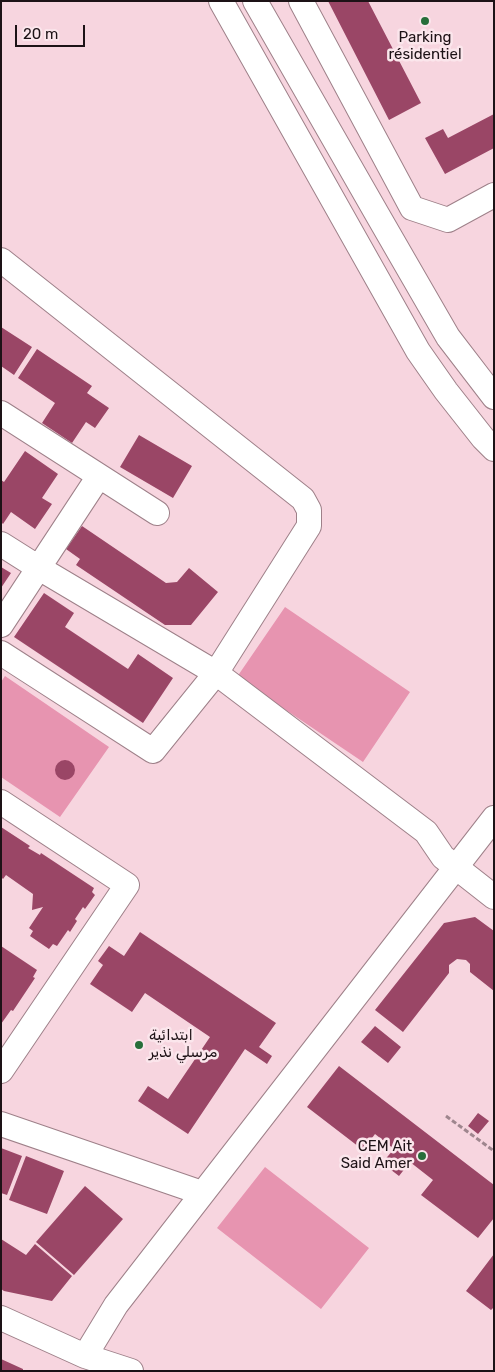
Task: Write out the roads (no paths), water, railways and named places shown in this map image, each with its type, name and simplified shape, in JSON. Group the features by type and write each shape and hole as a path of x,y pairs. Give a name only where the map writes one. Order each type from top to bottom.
{"street":[{"path":"221,1 418,351 483,438 494,449"},
{"path":"254,1 448,337 494,397"},
{"path":"301,1 412,208 448,220 494,195"},
{"path":"1,260 303,499 309,510 309,526 216,673 153,751 1,653"},
{"path":"1,413 157,513"},
{"path":"1,625 99,476"},
{"path":"1,544 216,673 426,832 443,857 494,897"},
{"path":"1,802 127,884 1,1071"},
{"path":"85,1356 116,1305 494,818"},
{"path":"1,1124 202,1193"},
{"path":"1,1318 85,1356 131,1371"}],"place":[{"name":"Parking résidentiel","path":"425,21"},
{"name":"ابتدائية مرسلي نذير","path":"139,1045"},
{"name":"CEM Ait Said Amer","path":"422,1156"}]}
